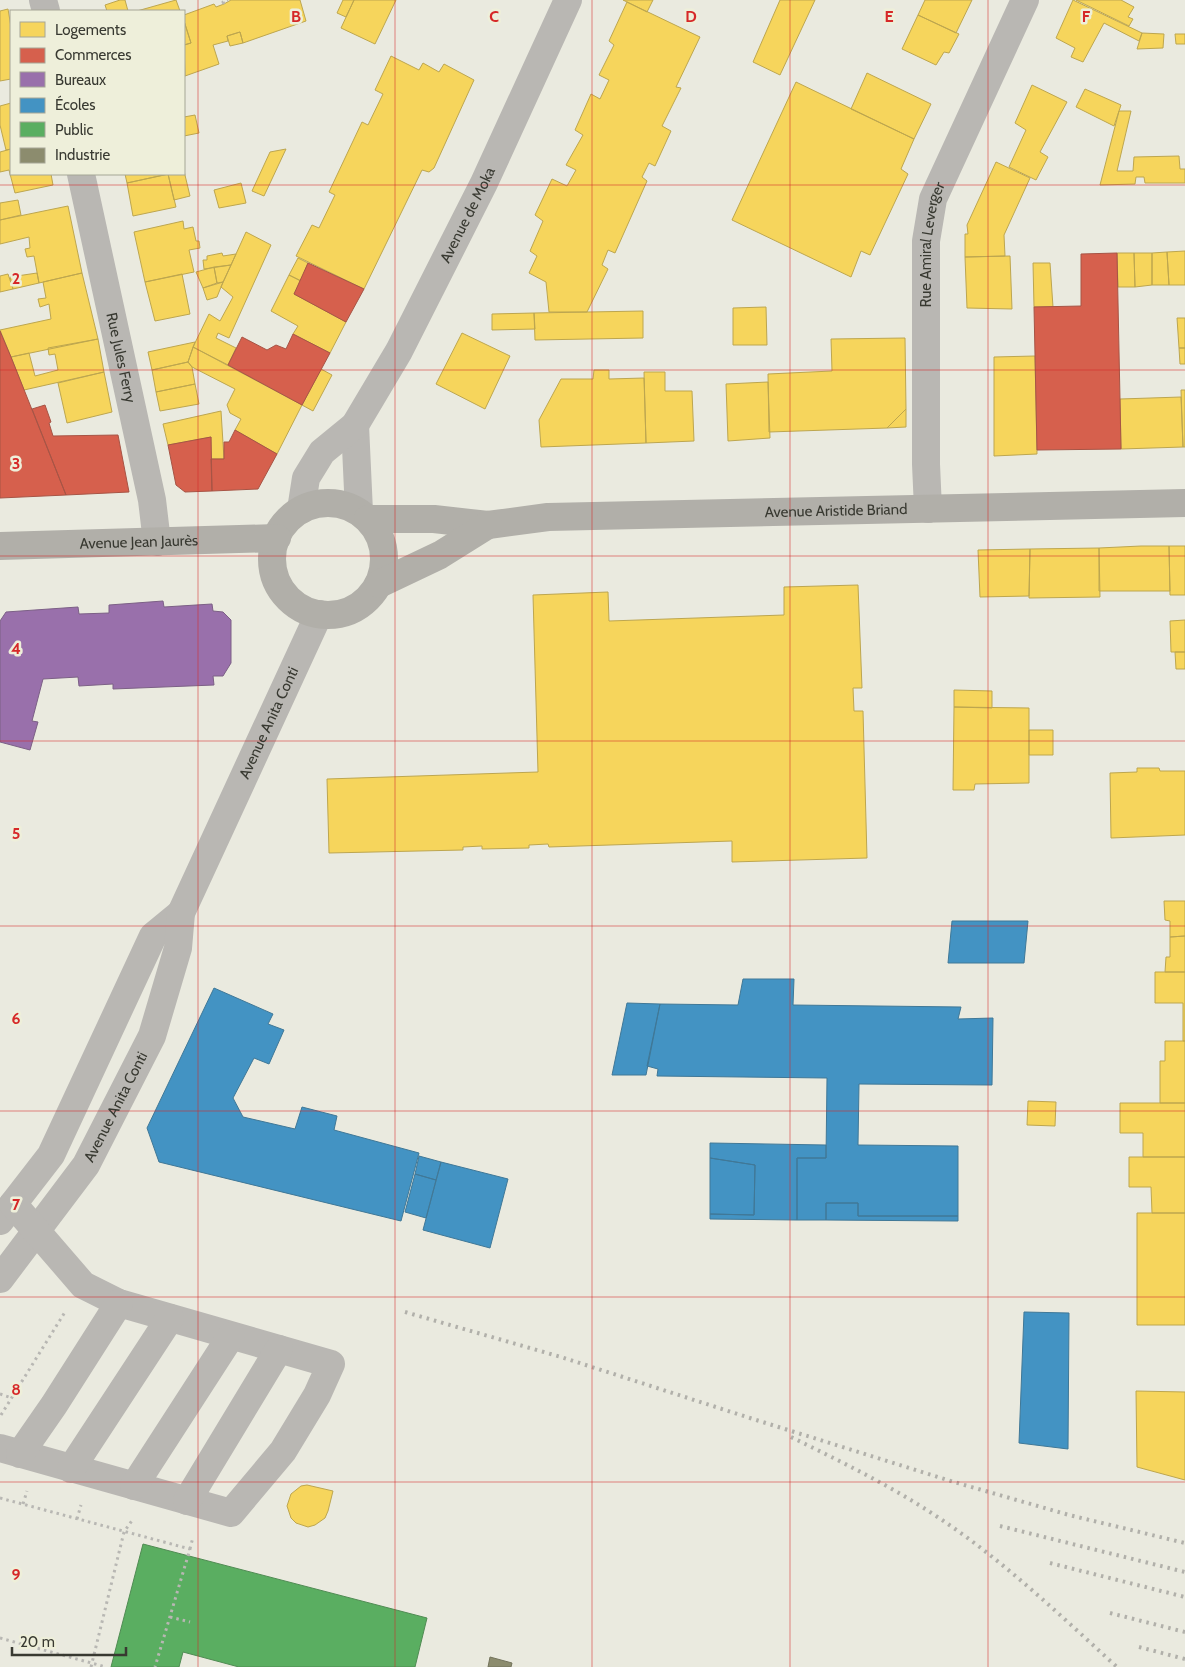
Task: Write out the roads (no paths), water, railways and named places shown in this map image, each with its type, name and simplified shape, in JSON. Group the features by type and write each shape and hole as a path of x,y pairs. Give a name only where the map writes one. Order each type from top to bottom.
{"main road":[{"path":"330,503 345,505 364,516 378,533 384,550 384,567 379,584 368,599 354,609 337,614 319,614 303,609 290,599 279,586 274,570 272,554 276,538 286,522 301,510 315,505 330,503"},
{"name":"Avenue Aristide Briand","path":"364,516 434,519 488,525 548,517 1185,503"},
{"name":"Avenue Aristide Briand","path":"379,584 440,554 488,525"},
{"name":"Avenue Jean Jaurès","path":"0,546 276,538"}],"street":[{"name":"Avenue de Moka","path":"301,510 306,478 322,452 355,425 399,351 484,183 568,0"},
{"name":"Rue Amiral Leverger","path":"928,508 926,464 926,241 933,199 1025,0"},
{"name":"Rue Jules Ferry","path":"81,175 152,500 157,542"},
{"path":"355,425 364,516"},
{"name":"Avenue Anita Conti","path":"0,1279 86,1165 152,1036 178,948 181,913 319,614"},
{"name":"Avenue Anita Conti","path":"4,1209 51,1155 153,936 181,913"},
{"path":"4,1209 57,1204"},
{"path":"4,1209 36,1231 83,1284 119,1303 331,1364 317,1395 283,1451 231,1513 10,1451 54,1405 119,1303"},
{"path":"71,1469 170,1318"},
{"path":"134,1486 231,1336"},
{"path":"187,1501 279,1349"}],"railway":[{"path":"405,1312 561,1357 954,1482 1069,1515 1185,1543"},
{"path":"791,1437 889,1487 968,1538 1055,1610 1117,1667"},
{"path":"1000,1526 1185,1572"},
{"path":"1050,1563 1185,1597"},
{"path":"1110,1613 1185,1632"},
{"path":"1139,1647 1185,1659"}]}
